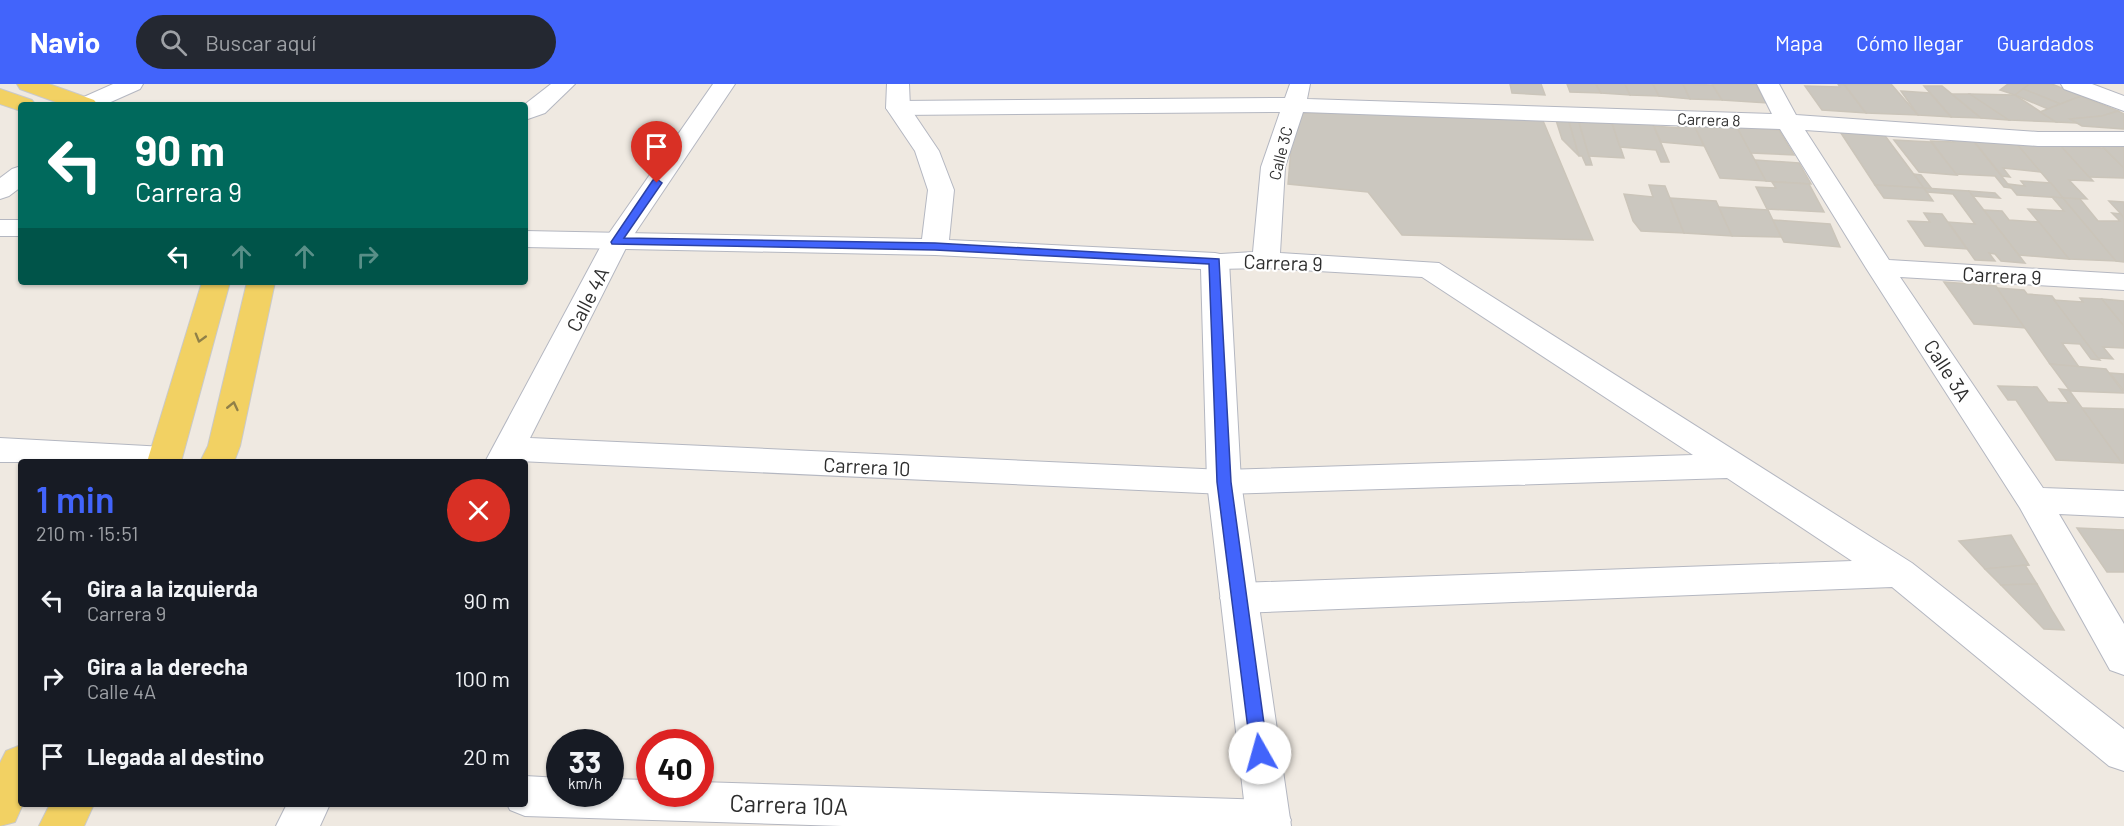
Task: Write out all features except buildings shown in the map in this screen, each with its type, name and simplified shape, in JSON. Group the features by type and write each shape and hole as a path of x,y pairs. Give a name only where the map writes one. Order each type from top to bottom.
{"main road":[{"path":"28,84 78,102"},
{"path":"0,96 18,103"},
{"path":"165,459 215,285"},
{"path":"218,459 224,446 260,285"},
{"path":"0,808 18,770"}],"street":[{"path":"93,102 132,84"},
{"path":"528,112 537,108 564,84"},
{"name":"Calle 4A","path":"506,456 616,242 724,84"},
{"name":"Calle 3A","path":"1768,84 1788,122 1880,268 2033,500 2124,658"},
{"path":"2072,84 2124,104"},
{"path":"2103,84 2124,90"},
{"name":"Carrera 8","path":"898,96 1297,94 1788,122 2037,140 2124,139"},
{"name":"Calle 3C","path":"1266,260 1273,167 1297,94"},
{"path":"898,96 927,151 941,190 935,247"},
{"path":"0,190 18,176"},
{"path":"0,228 18,228"},
{"name":"Carrera 9","path":"528,239 935,247 1429,269 1735,466"},
{"path":"1215,261 1224,482 1269,823"},
{"name":"Carrera 9","path":"1880,268 2124,282"},
{"path":"0,450 134,459"},
{"name":"Carrera 10","path":"506,456 1224,482 1735,466"},
{"path":"1735,466 1899,573 2124,753"},
{"path":"2033,500 2124,504"},
{"path":"1239,598 1899,573"},
{"name":"Carrera 10A","path":"528,796 1269,823"},
{"path":"298,826 308,807"}],"route":[{"path":"657,183 616,242 935,247 1215,261 1224,482 1260,753"}]}
